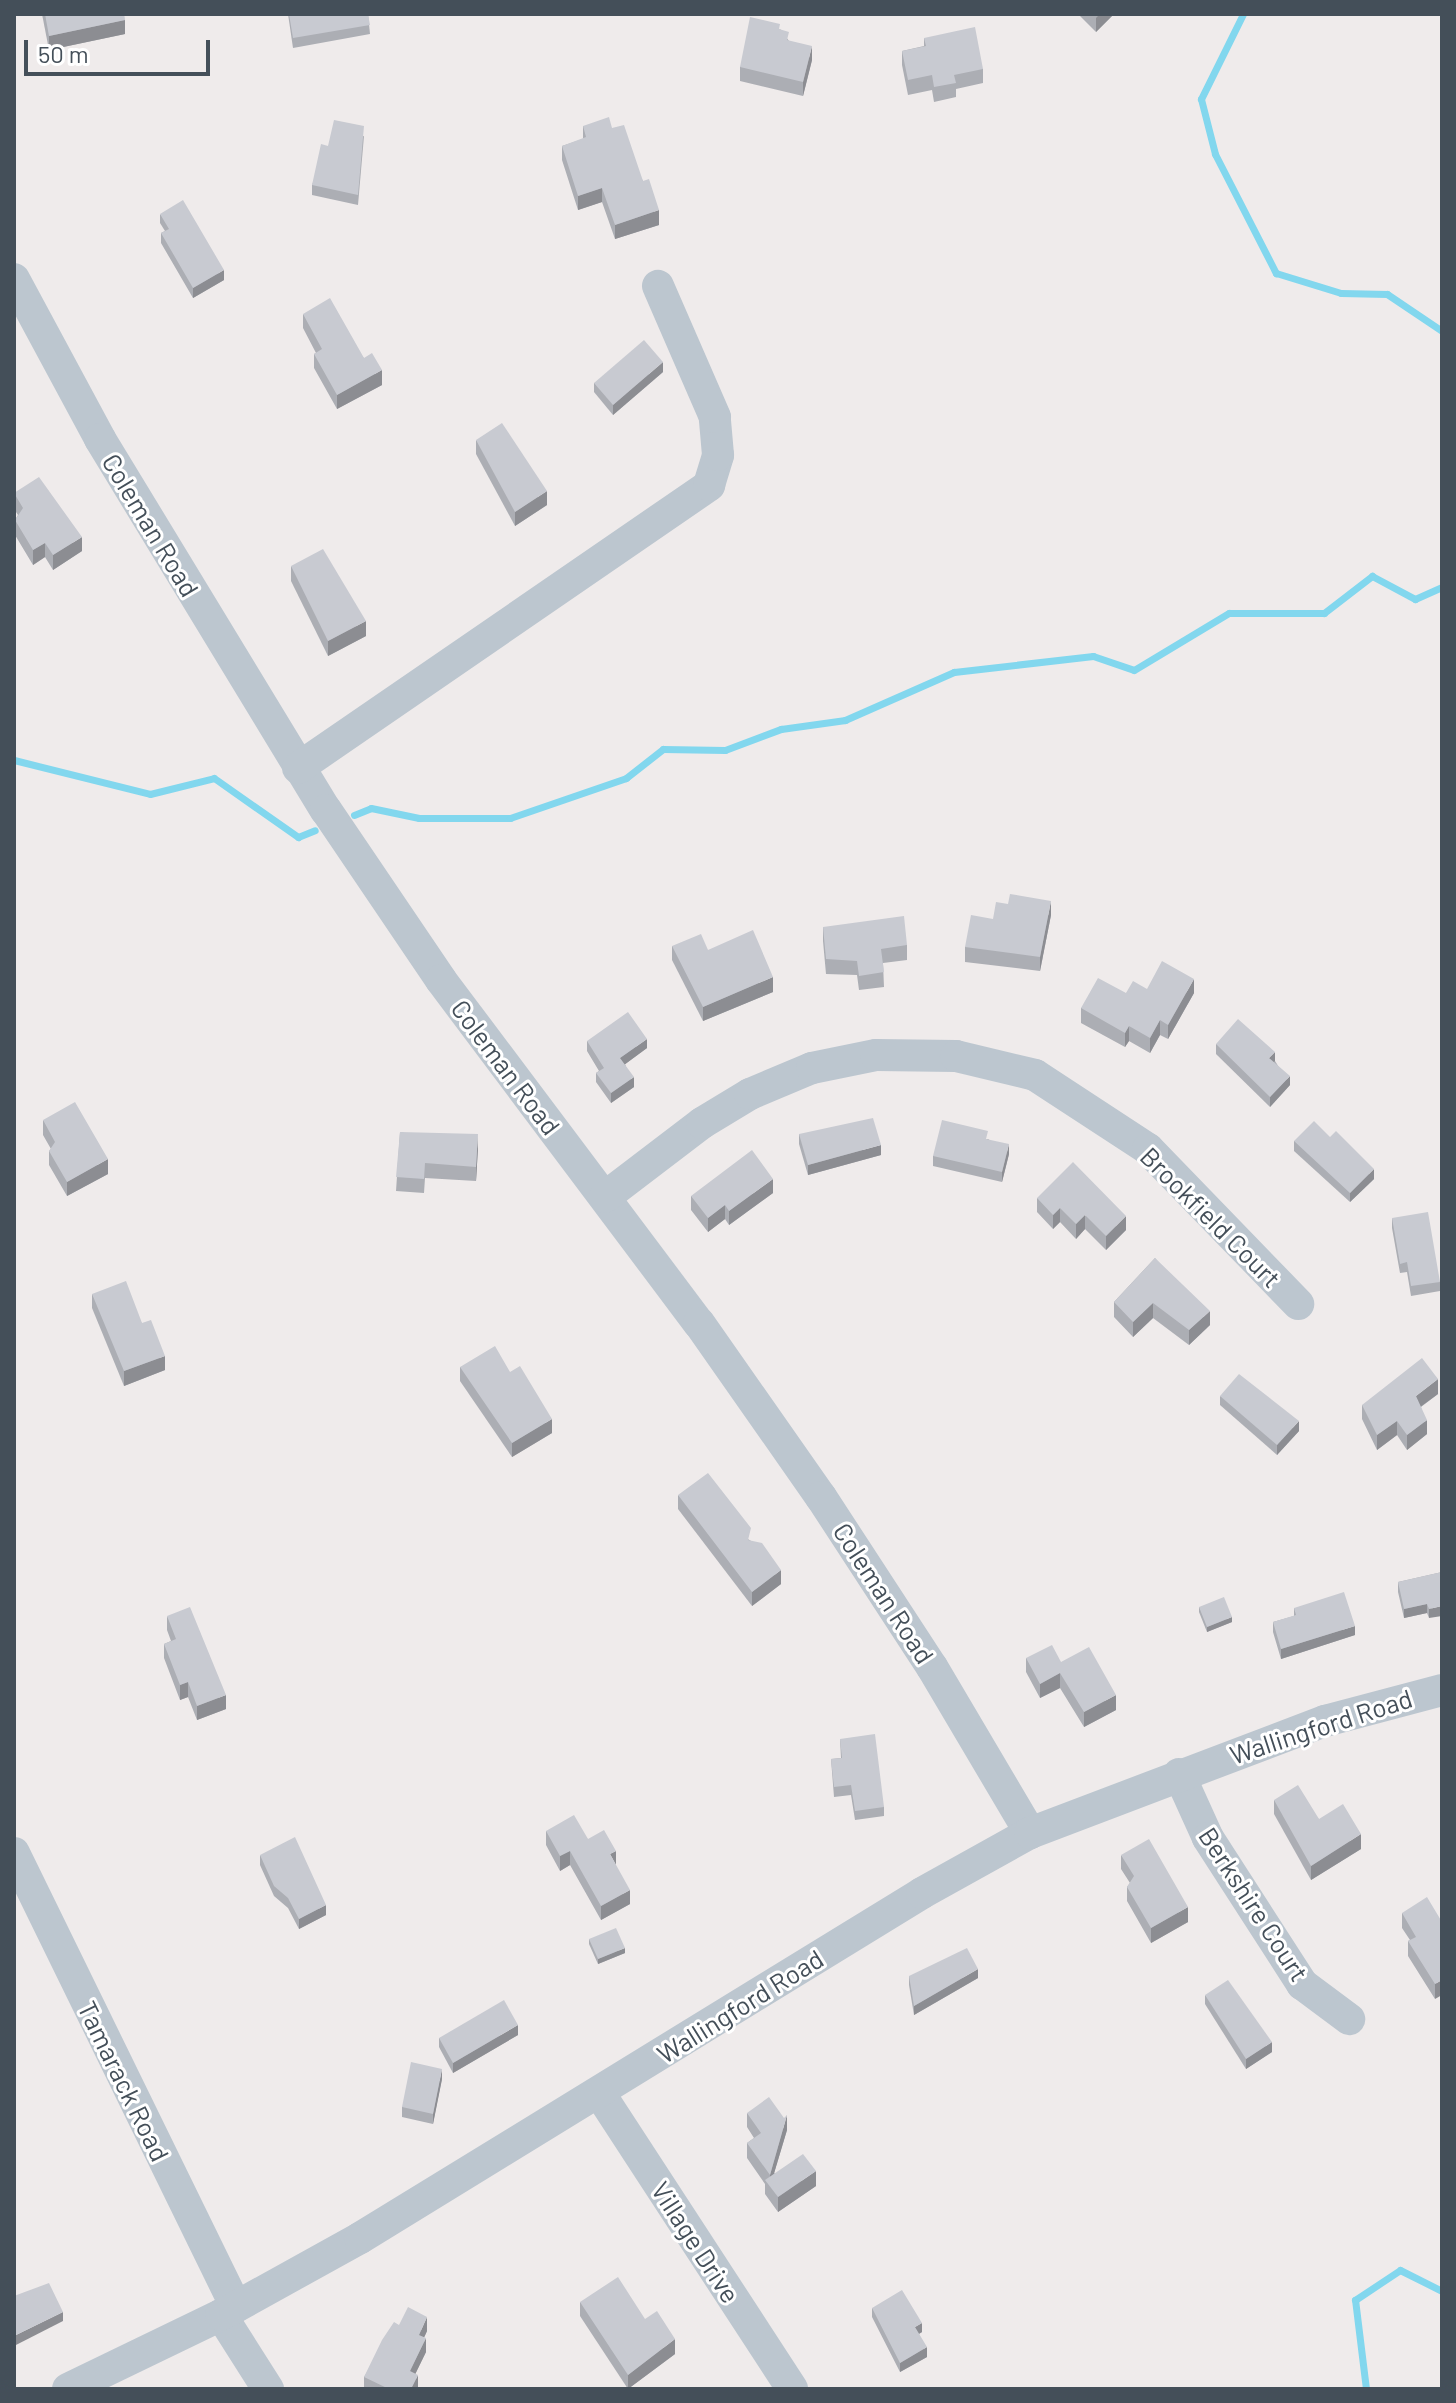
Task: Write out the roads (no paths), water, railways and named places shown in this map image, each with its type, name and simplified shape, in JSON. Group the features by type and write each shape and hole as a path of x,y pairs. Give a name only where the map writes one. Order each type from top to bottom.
{"street":[{"name":"Coleman Road","path":"14,280 100,439 298,768 441,980 605,1197 864,1560 1030,1833"},
{"path":"298,768 709,485 718,455 715,417 658,286"},
{"name":"Brookfield Court","path":"605,1197 702,1123 750,1094 812,1068 876,1055 956,1056 1035,1075 1148,1149 1298,1304"},
{"name":"Wallingford Road","path":"68,2389 228,2311 600,2094 922,1893 1030,1833 1325,1721 1442,1690"},
{"name":"Berkshire Court","path":"1179,1774 1208,1838 1302,1984 1349,2019"},
{"name":"Tamarack Road","path":"14,1853 228,2311 268,2389"},
{"name":"Village Drive","path":"600,2094 792,2389"}],"waterway":[{"path":"1243,14 1201,99 1215,154 1276,273 1341,293 1387,294 1442,331"},
{"path":"354,815 371,808 419,818 510,818 626,778 663,749 725,750 781,729 845,720 954,672 1093,656 1134,670 1229,613 1324,613 1372,576 1415,599 1442,587"},
{"path":"14,760 150,794 214,778 298,837 315,830"},
{"path":"1366,2389 1355,2300 1400,2270 1442,2291"}]}
